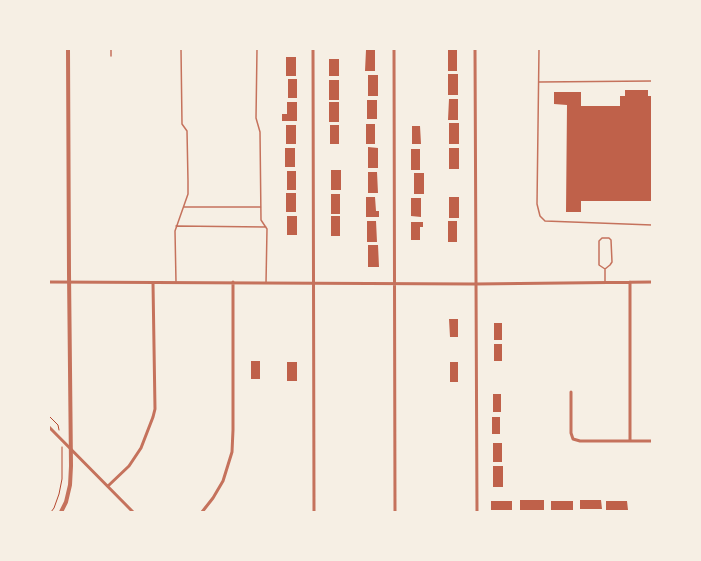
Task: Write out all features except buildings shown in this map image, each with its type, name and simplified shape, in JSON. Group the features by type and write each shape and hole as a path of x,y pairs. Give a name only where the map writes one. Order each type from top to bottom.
{"street":[{"path":"61,512 66,502 70,485 71,466 68,49"},
{"path":"313,49 314,512"},
{"path":"394,49 395,512"},
{"path":"475,49 476,512"},
{"path":"49,282 314,282 476,284 652,282"},
{"path":"202,512 213,498 223,481 232,452 233,282"},
{"path":"630,282 630,441"},
{"path":"108,486 129,466 141,448 155,409 153,283"},
{"path":"571,392 571,433 573,438 580,441 652,441"},
{"path":"49,427 133,512"}],"lane":[{"path":"111,49 111,56"},
{"path":"176,282 175,232 188,194 187,132 182,124 181,49"},
{"path":"257,49 256,118 260,132 262,220 267,229 266,283"},
{"path":"539,49 537,204 540,216 545,221 652,225"},
{"path":"539,82 652,81"},
{"path":"184,207 261,207"},
{"path":"176,226 266,227"},
{"path":"602,238 609,238 611,240 612,262 605,269 599,265 599,241 602,238"},
{"path":"605,269 605,282"}],"path":[{"path":"49,416 58,425 62,448 62,479 59,494 51,512"}]}
